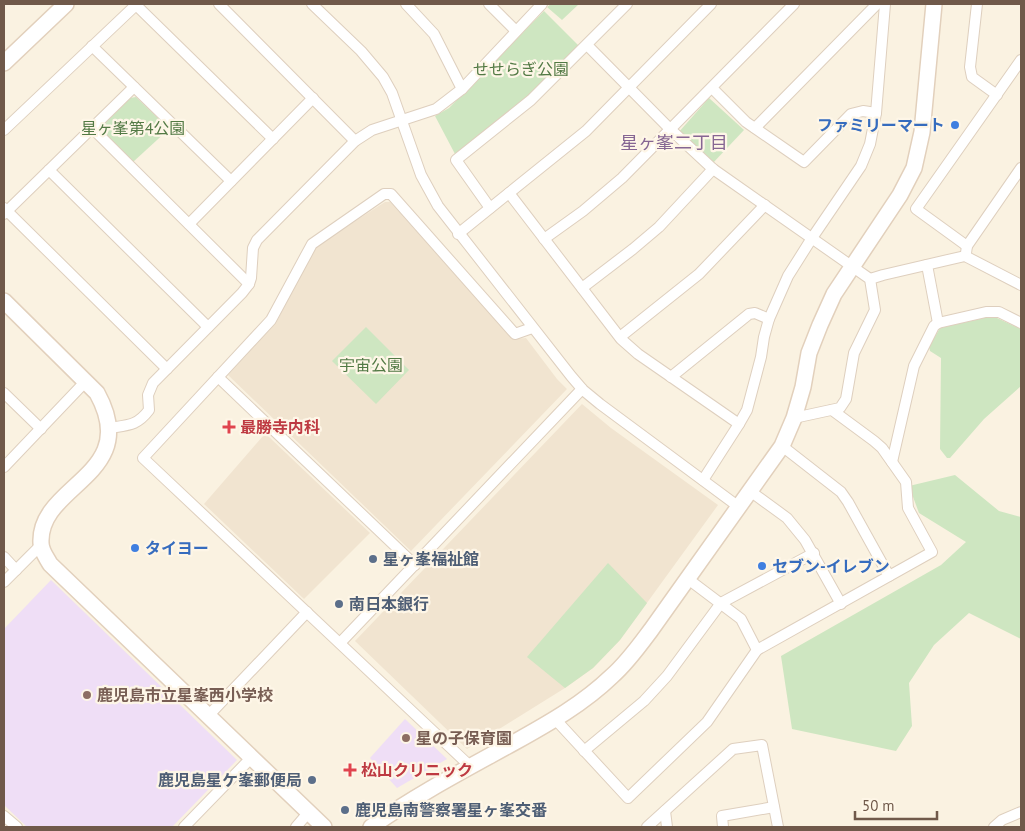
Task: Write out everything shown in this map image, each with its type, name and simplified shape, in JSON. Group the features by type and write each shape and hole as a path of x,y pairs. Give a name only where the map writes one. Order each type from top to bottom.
{"street":[{"path":"6,55 66,4"},
{"path":"4,130 136,4 273,139"},
{"path":"219,4 355,141"},
{"path":"312,4 361,51 378,71 392,92 416,160 428,189 438,206 458,234 582,389 618,418 740,506"},
{"path":"406,4 434,34 462,89"},
{"path":"488,4 516,30"},
{"path":"109,428 130,425 140,421 150,410 148,395 153,383 249,284 253,248 257,240 355,141 372,130 436,109 462,89 542,4"},
{"path":"490,208 456,160 532,100 627,4"},
{"path":"458,234 586,131 711,4"},
{"path":"544,239 583,211 622,178 794,4"},
{"path":"755,128 877,4"},
{"path":"703,480 747,410 761,357 768,319 788,276 861,166 870,144 876,114 885,4"},
{"path":"371,827 386,816 555,719 593,693 613,676 630,658 782,446 794,418 810,353 820,324 834,294 900,195 914,168 922,132 934,4"},
{"path":"976,4 970,67 972,77 997,95"},
{"path":"587,45 670,129 713,169 870,279 875,310 854,353 846,399 840,408 794,418"},
{"path":"92,46 231,181"},
{"path":"1019,280 966,251 916,209 1021,60"},
{"path":"134,87 50,170 5,211 167,369"},
{"path":"712,88 746,122 804,162 851,114 863,111 876,114"},
{"path":"189,224 313,98"},
{"path":"92,128 249,284"},
{"path":"870,279 927,265 966,251 1021,168"},
{"path":"582,288 633,249 659,226 713,169"},
{"path":"50,170 208,327"},
{"path":"509,193 620,337 638,354 739,424"},
{"path":"471,767 143,458 272,320 312,244 384,194 391,194 516,334 532,328"},
{"path":"620,337 699,274 765,205"},
{"path":"927,265 938,323"},
{"path":"4,301 97,393 103,403 109,428 100,462 54,508 47,519 42,532 41,545 50,564 324,827"},
{"path":"892,462 914,366 934,326 938,323 986,312 999,312 1021,323"},
{"path":"671,377 749,314 755,313 768,319"},
{"path":"218,377 415,565"},
{"path":"4,467 86,381"},
{"path":"340,643 582,389"},
{"path":"4,392 41,428"},
{"path":"555,719 628,798 707,722 757,650 932,552 908,508 906,482 892,462 874,441 832,410"},
{"path":"782,446 841,492 889,576"},
{"path":"750,491 787,518 814,553 841,604"},
{"path":"4,582 41,545"},
{"path":"584,751 644,702 667,676 721,603 814,553"},
{"path":"4,557 16,570"},
{"path":"688,579 741,618 757,650"},
{"path":"208,716 307,612"},
{"path":"647,827 733,749 762,745 778,827"},
{"path":"187,826 251,758"},
{"path":"723,827 722,816 774,807"},
{"path":"665,811 667,827"},
{"path":"994,827 1002,820 1021,812"},
{"path":"296,827 308,813"},
{"path":"4,816 17,827"}],"shaded area":[{"path":"385,202 390,202 513,339 526,338 557,379 567,389 411,551 228,375 276,323 315,247"},
{"path":"582,404 611,428 718,505 620,640 593,668 565,688 467,749 355,641"},
{"path":"263,436 268,436 370,533 304,599 204,504"},
{"name":"鹿児島市立星峯西小学校","path":"51,580 237,760 172,827 27,827 4,805 4,629"},
{"name":"星の子保育園","path":"405,719 447,759 397,788 370,758"}],"green space":[{"path":"551,4 579,4 562,20 547,7"},
{"name":"せせらぎ公園","path":"544,11 579,46 532,93 455,154 435,116 449,108"},
{"name":"星ヶ峯第4公園","path":"136,97 169,129 133,162 101,132 100,127 130,98"},
{"path":"709,98 744,130 712,164 678,133"},
{"path":"984,318 997,318 1021,329 1021,386 984,419 950,458 947,458 940,449 941,358 930,351 929,347 940,328"},
{"name":"宇宙公園","path":"366,327 409,370 376,404 332,361"},
{"path":"955,475 999,511 1021,517 1021,639 969,613 934,645 909,683 912,726 896,751 792,729 781,656 941,565 966,542 919,513 909,486"},
{"path":"608,563 647,603 620,640 593,668 565,688 527,657"}],"place":[{"name":"ファミリーマート","path":"955,125"},
{"name":"最勝寺内科","path":"229,427"},
{"name":"タイヨー","path":"135,548"},
{"name":"星ヶ峯福祉館","path":"373,559"},
{"name":"セブン-イレブン","path":"762,566"},
{"name":"南日本銀行","path":"339,604"},
{"name":"鹿児島市立星峯西小学校","path":"87,695"},
{"name":"星の子保育園","path":"406,738"},
{"name":"松山クリニック","path":"350,770"},
{"name":"鹿児島星ケ峯郵便局","path":"312,780"},
{"name":"鹿児島南警察署星ヶ峯交番","path":"345,810"}],"district":[{"name":"星ヶ峯二丁目","path":"674,143"}]}
